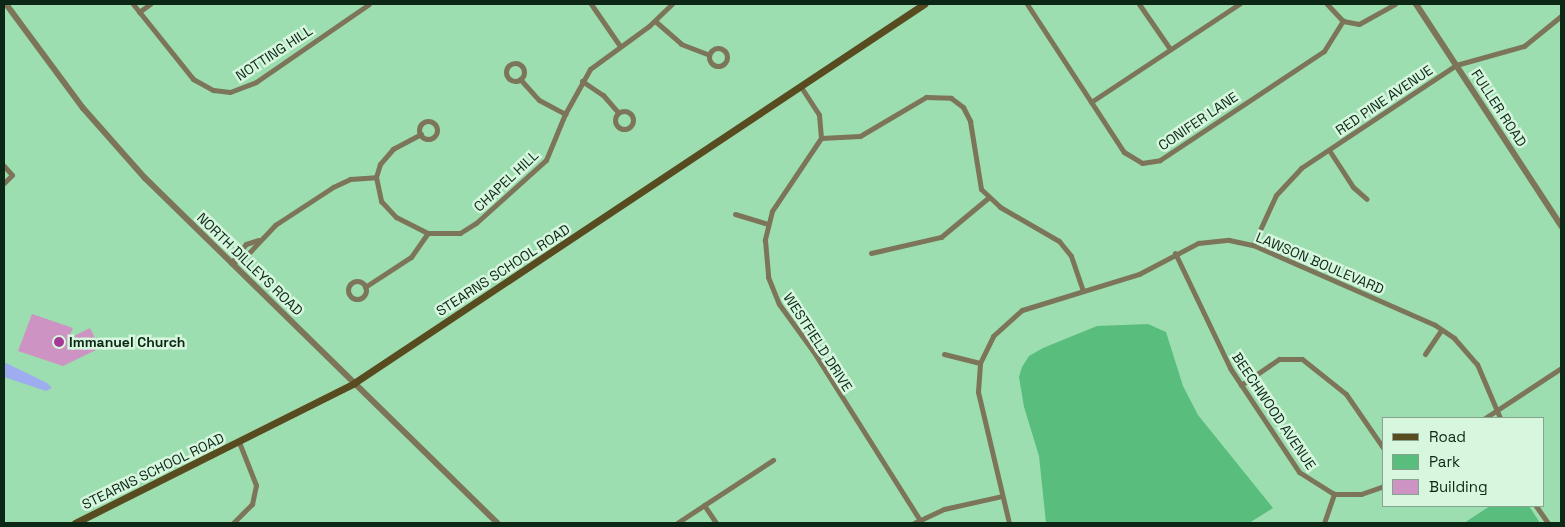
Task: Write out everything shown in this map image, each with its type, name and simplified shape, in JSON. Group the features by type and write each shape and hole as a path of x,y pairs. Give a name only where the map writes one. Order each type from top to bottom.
{"main road":[{"name":"STEARNS SCHOOL ROAD","path":"75,523 354,383 924,4"}],"street":[{"name":"NORTH DILLEYS ROAD","path":"6,4 112,142 231,263 497,523"},
{"name":"NOTTING HILL","path":"132,4 193,79 213,90 230,92 256,82 369,4"},
{"path":"139,12 150,4"},
{"path":"591,4 620,46"},
{"name":"CHAPEL HILL","path":"376,177 387,210 428,233 455,234 476,223 546,160 565,114 582,81 596,64 656,21 672,4"},
{"name":"CONIFER LANE","path":"1027,4 1128,156 1142,163 1153,162 1324,51 1343,21"},
{"path":"1139,4 1170,49"},
{"path":"1091,102 1239,4"},
{"path":"1327,4 1343,21 1368,22 1395,4"},
{"name":"FULLER ROAD","path":"1416,4 1561,226"},
{"name":"RED PINE AVENUE","path":"1253,245 1276,195 1287,180 1456,65 1524,46 1561,16"},
{"path":"656,21 681,44 709,54"},
{"path":"520,80 538,100 565,114"},
{"path":"582,81 603,95 618,112"},
{"path":"801,87 819,115 821,138 860,136 926,97 947,97 967,114 976,178 988,198 1059,241 1071,256 1083,291"},
{"path":"231,263 246,244 258,240 333,186 350,179 376,177 388,153 421,134"},
{"name":"WESTFIELD DRIVE","path":"821,138 817,149 783,191 768,224 766,266 779,304 813,351 920,520"},
{"path":"1329,150 1353,187 1367,199"},
{"path":"4,166 12,175 4,183"},
{"path":"871,253 941,238 988,198"},
{"path":"735,214 768,224"},
{"path":"365,287 411,257 428,233"},
{"name":"LAWSON BOULEVARD","path":"1009,523 980,402 980,363 992,336 1008,319 1032,305 1139,274 1175,253 1215,240 1253,245 1441,330 1477,364 1499,408 1500,417"},
{"name":"BEECHWOOD AVENUE","path":"1175,253 1241,385 1299,472 1334,494"},
{"path":"1426,354 1441,330"},
{"path":"944,354 980,363"},
{"path":"1241,385 1279,359 1302,359 1346,394 1382,446"},
{"path":"1486,417 1561,368"},
{"path":"233,523 252,504 256,485 239,442"},
{"path":"677,523 773,460"},
{"path":"1324,523 1334,494 1361,494 1382,487"},
{"path":"914,523 944,509 1002,496"},
{"path":"704,505 716,523"},
{"path":"1537,507 1548,523"}],"green space":[{"path":"1148,324 1166,332 1183,386 1198,415 1273,508 1249,523 1046,523 1039,456 1024,407 1019,377 1022,367 1029,356 1043,348 1097,326"},
{"path":"1488,507 1530,507 1540,523 1464,523"}],"water":[{"path":"4,362 47,383 52,388 46,391 4,377"}],"building":[{"name":"Immanuel Church","path":"32,314 73,328 68,339 90,328 100,348 63,366 18,351"}],"place":[{"name":"Immanuel Church","path":"59,342"}]}
